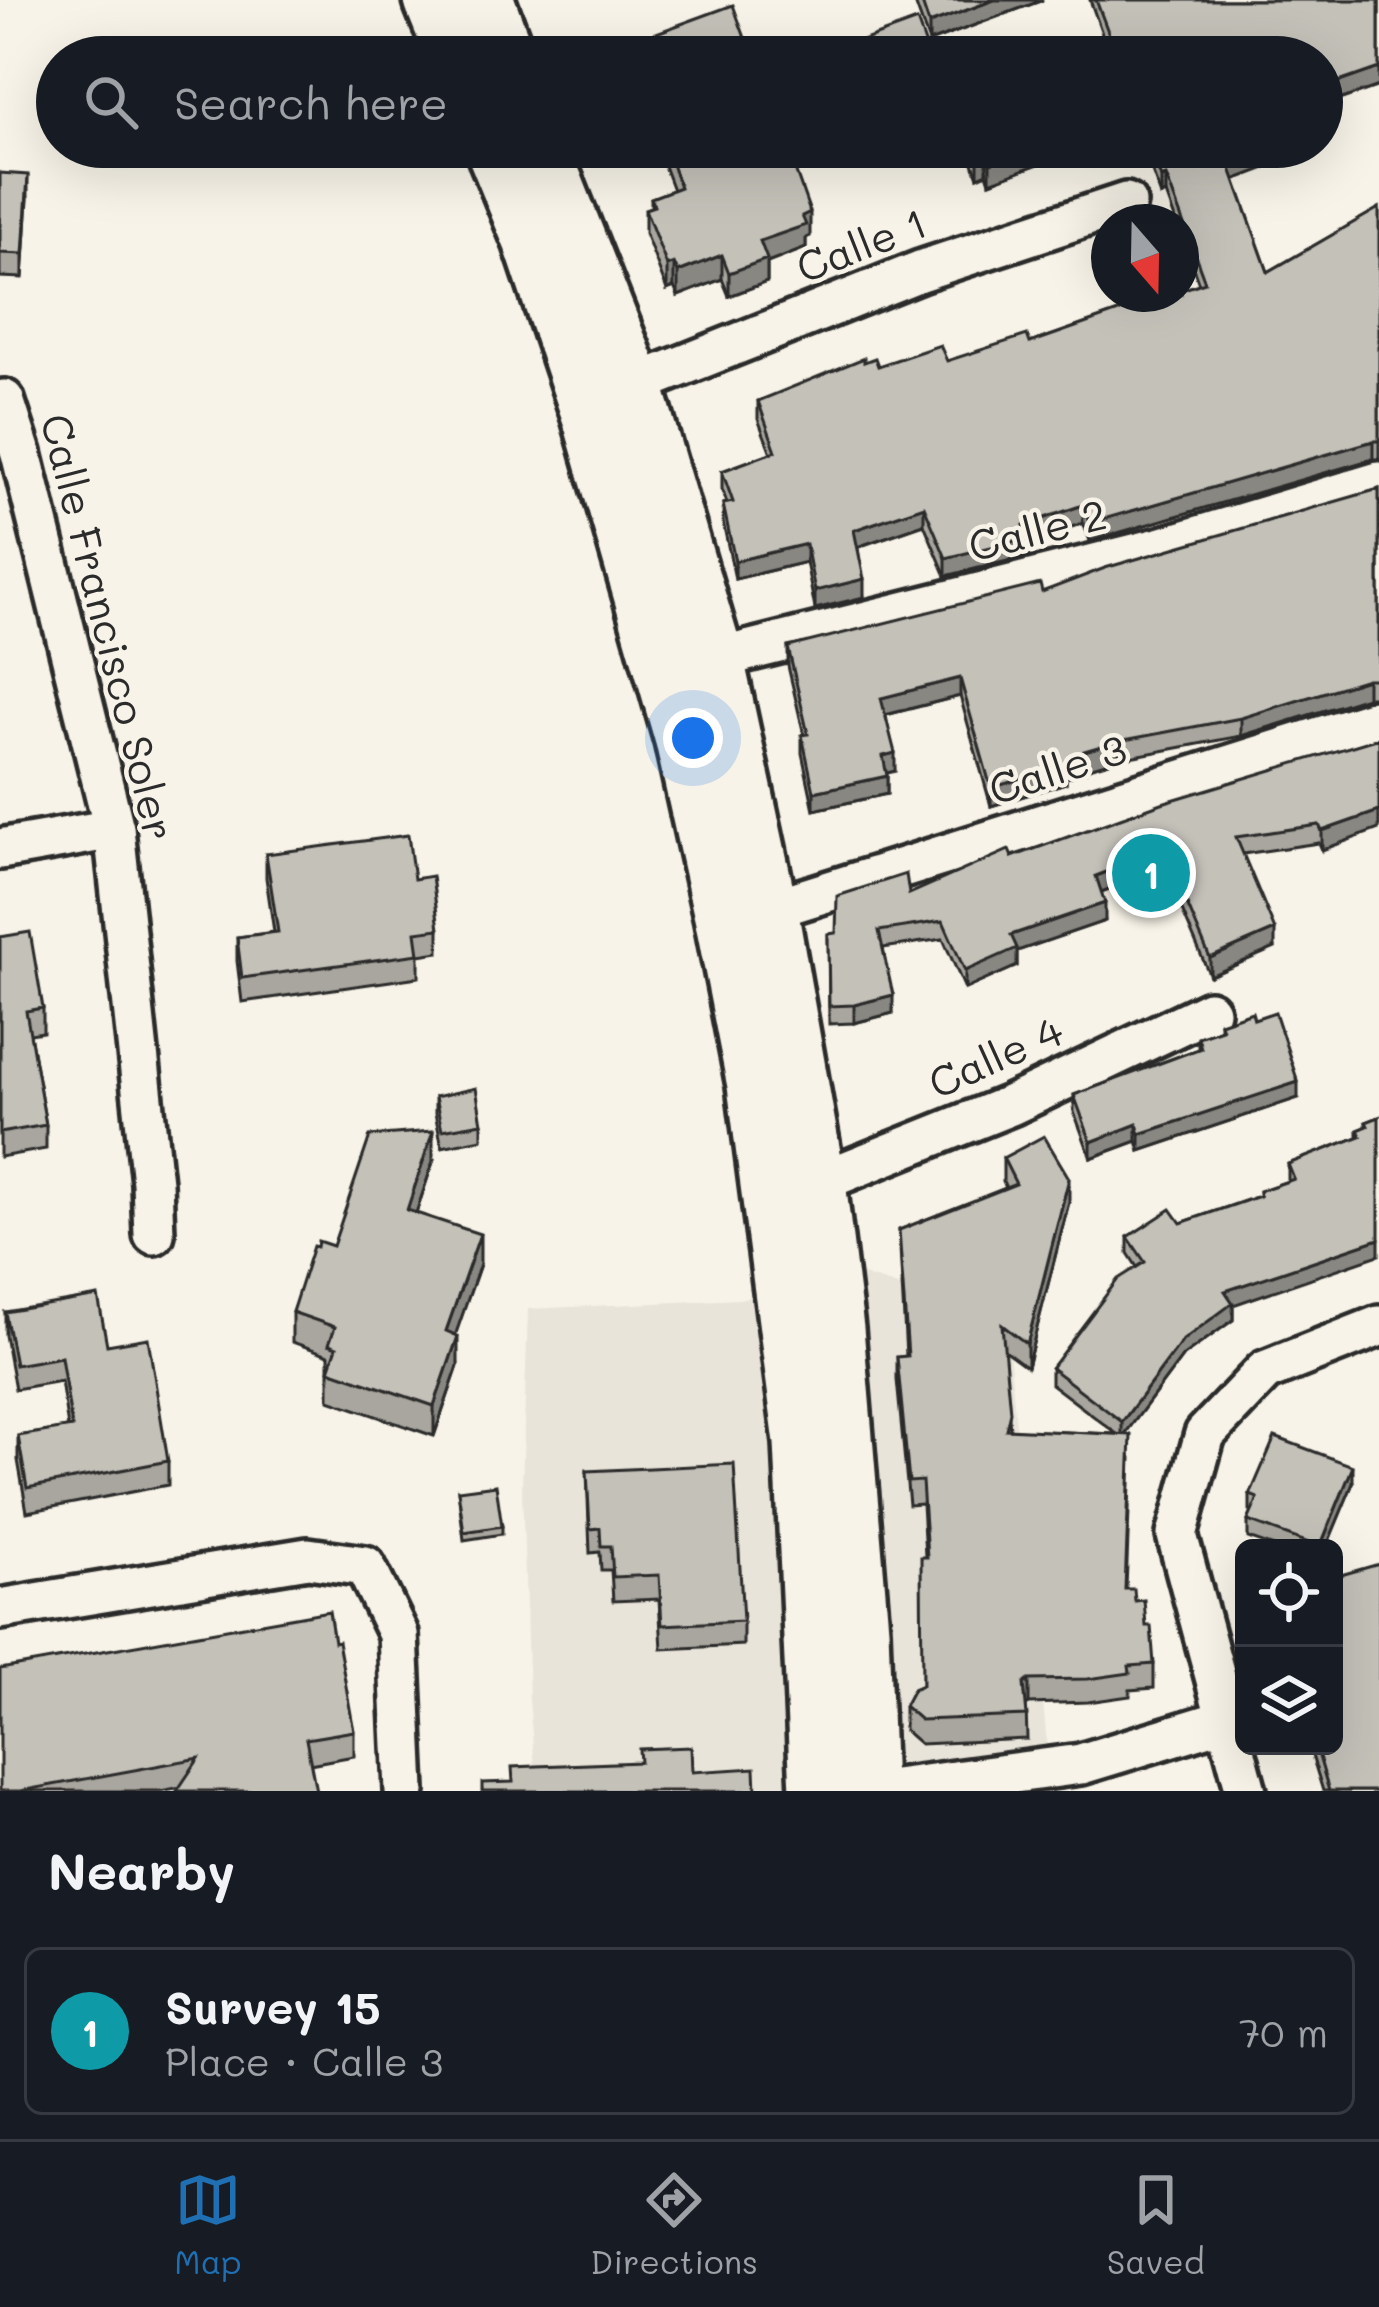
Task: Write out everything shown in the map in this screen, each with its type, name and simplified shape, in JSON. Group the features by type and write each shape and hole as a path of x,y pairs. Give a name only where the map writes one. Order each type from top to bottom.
{"street":[{"path":"433,0 448,36"},
{"path":"484,0 498,36"},
{"path":"503,168 591,416 684,740 728,937 755,1084 803,1442 819,1791"},
{"path":"548,168 634,385 715,659 769,910 817,1183 835,1329 856,1582 866,1791"},
{"name":"Calle 1","path":"634,385 920,271 1126,203"},
{"name":"Calle Francisco Soler","path":"4,400 114,829 154,1234"},
{"name":"Calle 2","path":"715,659 1163,547 1379,482"},
{"name":"Calle 3","path":"769,910 1374,720"},
{"path":"0,849 114,829"},
{"name":"Calle 4","path":"817,1183 1011,1105 1209,1011"},
{"path":"1246,1791 1177,1535 1205,1434 1265,1371 1379,1326"},
{"path":"0,1609 308,1558 365,1566 398,1634 405,1791"},
{"path":"880,1791 1081,1764 1225,1720"}],"shaded area":[{"path":"850,1271 1006,1320 1055,1791 537,1791 522,1488 528,1309 740,1299"}],"building":[{"path":"921,0 994,0 929,24"},
{"path":"1096,0 1379,0 1379,68 1343,81 1343,36 1110,36"},
{"path":"733,5 744,36 648,36"},
{"path":"917,21 922,36 876,36"},
{"path":"673,168 794,168 810,212 802,216 806,225 760,241 767,259 729,273 722,255 678,272 674,263 667,266 645,209 654,206 651,198 680,187"},
{"path":"1157,168 1231,168 1268,272 1379,208 1379,441 1090,523 1083,505 1024,525 1028,538 946,558 924,506 854,530 864,579 815,591 806,544 735,561 723,504 733,502 722,471 776,451 758,401 864,358 864,362 875,358 878,366 940,345 947,361 1027,335 1030,343 1119,312 1199,312 1199,284 1205,282 1199,266 1199,204 1176,204 1166,176 1161,178"},
{"path":"0,173 28,175 23,254 0,253"},
{"path":"1379,489 1379,679 1241,718 1119,741 1084,751 1066,765 991,788 960,678 881,698 895,753 883,756 887,776 814,792 802,735 808,734 788,647 1040,584 1042,592 1105,568"},
{"path":"1379,738 1379,811 1322,831 1319,825 1236,837 1275,930 1210,958 1164,850 1096,876 1105,903 1011,935 1017,948 965,971 943,921 879,931 893,995 829,1006 828,934 836,933 837,896 906,874 909,894 1009,850 1012,857 1162,803"},
{"path":"408,835 414,879 432,876 439,929 416,932 419,954 242,978 237,937 278,932 266,854"},
{"path":"30,932 43,1008 26,1011 46,1125 0,1133 0,937"},
{"path":"1252,1012 1254,1019 1275,1012 1298,1082 1140,1134 1137,1124 1091,1142 1074,1095 1201,1048 1198,1037"},
{"path":"476,1088 482,1123 442,1130 435,1097"},
{"path":"1379,1117 1379,1239 1225,1291 1233,1303 1183,1340 1122,1422 1051,1368 1118,1279 1145,1262 1128,1237 1171,1209 1181,1223 1260,1196 1259,1191 1294,1179 1288,1164 1361,1136 1358,1130"},
{"path":"433,1131 407,1210 480,1234 446,1331 458,1336 434,1406 329,1370 337,1347 329,1344 335,1327 292,1312 313,1246 318,1241 333,1246 370,1136"},
{"path":"1044,1136 1069,1178 1027,1344 1002,1325 1010,1412 1006,1429 1131,1435 1125,1589 1134,1589 1135,1601 1144,1600 1154,1664 1088,1679 1029,1680 1024,1684 1027,1716 920,1720 904,1706 913,1689 922,1685 921,1557 927,1557 922,1481 909,1482 897,1357 908,1356 899,1230 1016,1184 1003,1158"},
{"path":"98,1296 107,1345 148,1338 168,1461 27,1488 18,1436 72,1427 61,1357 15,1365 5,1312"},
{"path":"1275,1437 1353,1466 1323,1539 1298,1539 1248,1521 1258,1498 1250,1495"},
{"path":"734,1464 743,1621 662,1625 659,1575 613,1577 611,1546 601,1546 600,1528 590,1529 587,1471"},
{"path":"496,1485 502,1526 464,1532 458,1490"},
{"path":"1379,1564 1379,1791 1329,1791 1319,1755 1343,1755 1343,1574"},
{"path":"329,1611 354,1731 306,1739 316,1791 177,1791 199,1758 0,1791 0,1669"},
{"path":"691,1747 692,1772 755,1768 756,1791 482,1791 482,1783 513,1782 512,1767 640,1762 639,1749"}],"place":[{"name":"Survey 15","path":"1151,873"}]}
